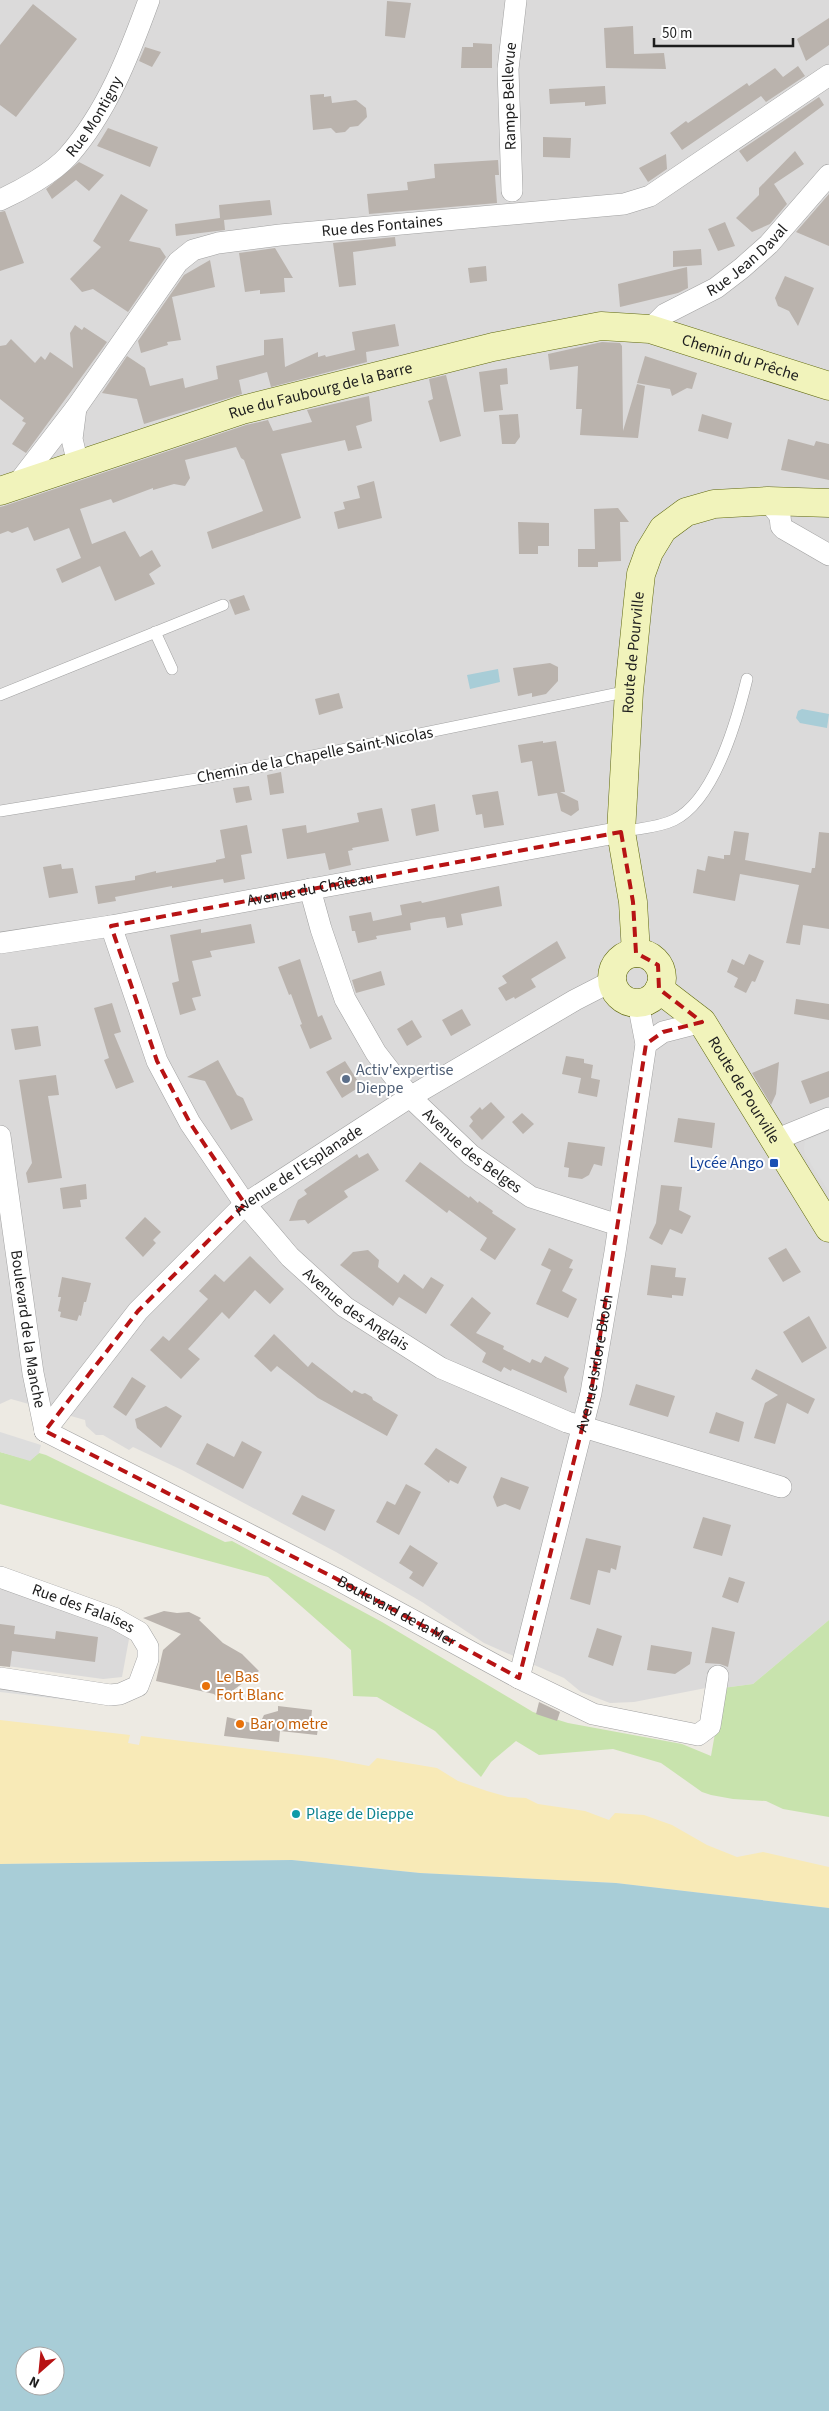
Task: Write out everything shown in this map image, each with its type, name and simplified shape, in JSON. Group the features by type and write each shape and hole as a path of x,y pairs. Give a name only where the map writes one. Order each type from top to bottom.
{"main road":[{"name":"Rue du Faubourg de la Barre","path":"8,489 242,410 493,347 601,326 650,329"},
{"name":"Chemin du Prêche","path":"650,329 829,386"},
{"name":"Route de Pourville","path":"636,953 633,902 621,832 629,691 642,574 649,552 662,529 686,512 714,504 768,501 829,503"},
{"path":"636,953 652,959 658,965 661,973 649,996 631,1003 618,995 612,981 615,965 621,959 636,953"},
{"name":"Route de Pourville","path":"649,996 702,1022 829,1228"}],"street":[{"name":"Rue Montigny","path":"0,200 22,190 67,157 96,116 128,59 149,0"},
{"name":"Rampe Bellevue","path":"512,191 508,69 516,0"},
{"name":"Rue des Fontaines","path":"8,489 76,408 178,262 193,250 218,243 280,235 624,204 650,196 829,75"},
{"name":"Rue Jean Daval","path":"650,329 665,314 716,288 742,268 769,244 829,175"},
{"path":"76,408 72,439 78,464"},
{"path":"768,501 780,516 781,526 784,529 829,555"},
{"name":"Avenue du Château","path":"0,942 111,926 621,832"},
{"name":"Avenue des Belges","path":"310,889 320,929 345,998 376,1053 410,1097 471,1155 531,1197 618,1225"},
{"name":"Avenue des Anglais","path":"111,926 157,1061 190,1123 245,1204 290,1257 345,1307 441,1368 584,1427 780,1487"},
{"name":"Avenue de l'Esplanade","path":"45,1431 138,1311 245,1204 410,1097 575,1000 612,981"},
{"name":"Avenue Isidore Bloch","path":"519,1678 584,1427 615,1252 646,1044 649,996"},
{"path":"646,1044 668,1030 702,1022"},
{"path":"774,1140 829,1118"},
{"name":"Boulevard de la Manche","path":"0,1136 33,1373 45,1431"},
{"name":"Boulevard de la Mer","path":"45,1431 335,1578 519,1678 593,1714 698,1735 710,1726 718,1676"},
{"name":"Rue des Falaises","path":"0,1577 114,1618 139,1632 148,1646 148,1660 138,1686 120,1694 0,1678"}],"lane":[{"path":"0,695 223,604"},
{"path":"155,632 172,669"},
{"path":"621,832 658,826 674,820 688,811 706,788 735,728 747,679"},
{"name":"Chemin de la Chapelle Saint-Nicolas","path":"0,811 209,777 629,691"}],"highlighted area":[{"path":"621,832 633,902 636,953 658,965 659,989 702,1022 663,1032 646,1044 591,1393 519,1678 335,1578 45,1431 138,1311 245,1204 190,1123 157,1061 111,926"}],"shaded area":[{"path":"0,0 829,0 829,1620 753,1684 723,1688 711,1687 634,1702 610,1703 581,1692 564,1678 484,1643 422,1602 336,1552 182,1470 133,1447 129,1450 103,1435 96,1435 86,1426 85,1420 11,1399 0,1404"},
{"path":"829,1131 829,1192 805,1155 804,1148 805,1141"},
{"path":"0,1432 41,1445 39,1453 30,1461 0,1452"},
{"path":"0,1586 120,1631 129,1639 122,1677 103,1679 0,1665"},
{"path":"0,1683 102,1704 0,1692"}],"green space":[{"path":"0,1452 30,1460 39,1453 46,1455 225,1542 232,1541 382,1622 533,1712 568,1723 682,1744 711,1756 723,1688 753,1684 829,1620 829,1817 783,1809 766,1801 733,1799 711,1795 702,1792 661,1763 613,1749 539,1755 516,1741 491,1762 481,1777 435,1731 377,1697 353,1696 351,1650 268,1577 0,1504"}],"sand":[{"name":"Plage de Dieppe","path":"0,1720 130,1735 128,1743 139,1745 141,1736 326,1758 369,1766 377,1758 437,1768 458,1781 508,1797 526,1798 538,1804 585,1811 609,1820 615,1813 644,1815 672,1825 707,1845 737,1857 763,1852 829,1867 829,1908 616,1883 420,1873 292,1860 0,1864"}],"water":[{"path":"498,669 500,682 470,689 467,675"},
{"path":"802,709 829,714 827,728 800,723 796,718 798,711"},
{"path":"292,1860 420,1873 616,1883 829,1908 829,2411 0,2411 0,1864"}],"building":[{"path":"387,1 411,3 405,38 385,36"},
{"path":"33,4 77,39 16,117 0,105 0,45"},
{"path":"829,18 829,45 806,61 797,39"},
{"path":"633,26 634,54 664,53 666,69 606,68 604,28"},
{"path":"473,43 492,44 492,68 461,68 462,47 473,47"},
{"path":"145,47 161,52 152,67 139,61"},
{"path":"798,66 805,76 766,102 761,96 682,150 670,133 747,83 749,86 775,68 783,77"},
{"path":"605,86 606,104 585,106 585,102 550,104 549,89"},
{"path":"324,94 324,97 331,96 332,103 356,100 366,108 367,117 358,126 350,127 345,132 336,133 331,128 313,130 310,95"},
{"path":"819,97 824,105 747,162 739,151"},
{"path":"108,128 158,147 150,167 97,146"},
{"path":"543,137 571,138 570,158 543,157"},
{"path":"795,151 804,164 774,184 787,204 770,224 752,232 736,218 759,195 759,188"},
{"path":"666,154 667,169 648,182 639,168"},
{"path":"498,160 499,175 495,175 497,203 369,214 367,194 408,190 407,182 435,178 434,164"},
{"path":"79,162 104,175 89,191 76,180 52,199 46,189"},
{"path":"121,194 148,210 129,241 160,248 166,257 128,312 93,289 82,292 70,279 101,247 93,241"},
{"path":"829,194 829,246 796,232"},
{"path":"270,200 272,215 224,220 225,230 176,236 175,224 220,218 219,205"},
{"path":"5,211 24,263 0,271 0,212"},
{"path":"725,222 735,246 718,251 708,229"},
{"path":"395,237 396,246 353,252 356,285 339,287 333,243"},
{"path":"275,248 293,278 284,278 285,292 260,294 260,290 245,292 239,253"},
{"path":"701,249 702,265 673,267 673,251"},
{"path":"210,260 215,287 172,297 181,340 167,342 168,345 141,353 138,341 184,275"},
{"path":"486,266 487,281 470,283 468,268"},
{"path":"687,267 688,288 678,293 620,307 618,284"},
{"path":"785,276 814,288 798,326 789,311 778,306 775,298"},
{"path":"395,324 399,346 366,352 367,362 271,387 267,372 239,380 242,394 144,424 137,399 102,393 127,356 145,368 150,386 183,378 185,388 218,379 216,366 264,355 264,340 283,338 285,367 318,352 318,357 325,355 326,357 355,350 352,332"},
{"path":"75,325 82,330 84,327 107,342 26,453 12,444 26,423 22,421 24,418 0,399 0,346 6,345 11,339 35,363 41,356 45,360 50,352 73,368 70,333"},
{"path":"602,342 620,343 622,346 623,431 637,384 645,386 638,438 580,435 582,409 576,409 578,366 550,370 548,354"},
{"path":"645,356 697,373 692,389 687,388 672,396 670,389 637,383"},
{"path":"507,368 508,384 500,385 503,410 484,412 479,372"},
{"path":"446,375 461,436 440,442 428,401 433,399 429,379"},
{"path":"369,396 372,421 356,426 362,448 348,451 345,440 281,454 301,518 212,549 207,532 263,511 244,460 241,458 236,447 185,460 190,478 185,486 174,484 153,490 153,488 113,503 111,499 80,509 92,544 125,531 140,557 152,550 161,566 149,574 155,584 115,601 100,566 62,583 56,569 81,558 69,528 34,541 28,527 12,533 8,531 0,534 0,507 246,425 268,420 273,431 312,422 307,410"},
{"path":"518,414 520,437 515,444 502,444 499,415"},
{"path":"702,414 732,423 728,439 698,431"},
{"path":"788,439 814,446 816,441 829,444 829,480 781,470"},
{"path":"374,481 382,518 338,529 334,512 345,509 343,502 360,498 357,486"},
{"path":"618,508 629,522 620,522 621,561 598,562 598,567 578,567 578,549 595,549 594,509"},
{"path":"518,522 549,523 549,546 538,546 538,554 519,554"},
{"path":"244,595 250,610 235,615 229,600"},
{"path":"550,663 558,667 558,681 546,694 532,697 532,693 518,696 513,668"},
{"path":"339,693 343,708 319,715 315,699"},
{"path":"543,741 543,743 556,741 565,792 560,792 578,801 579,810 571,816 561,811 557,793 538,796 532,761 521,763 518,745"},
{"path":"281,772 284,793 270,795 267,775"},
{"path":"249,786 252,800 236,803 233,788"},
{"path":"498,791 504,825 484,828 482,814 476,815 472,795"},
{"path":"435,804 439,831 416,836 411,809"},
{"path":"382,808 389,841 352,848 353,850 348,851 351,865 329,870 325,853 287,859 282,829 306,825 307,833 359,822 357,813"},
{"path":"247,825 252,853 241,855 245,879 224,883 223,879 172,888 172,886 115,897 116,901 98,904 95,886 135,880 135,876 216,862 216,860 225,858 220,830"},
{"path":"734,831 749,833 745,860 811,873 812,868 815,868 819,832 829,833 829,929 803,925 800,945 786,943 799,885 740,874 735,901 693,893 697,869 705,871 708,856 724,859 724,855 730,855"},
{"path":"61,864 62,869 73,868 78,893 49,898 43,867"},
{"path":"499,886 502,906 461,914 463,925 447,928 445,917 429,919 410,923 411,930 376,936 377,939 358,943 355,931 352,931 349,916 371,912 373,921 402,915 400,905 421,901 422,903"},
{"path":"251,924 255,943 210,951 212,957 192,961 201,996 192,998 196,1010 180,1015 172,983 179,981 170,935 201,929 201,933"},
{"path":"557,941 566,958 531,979 536,987 515,999 514,997 506,1001 498,988 507,983 502,976"},
{"path":"749,954 764,961 755,982 752,981 746,993 734,987 738,978 727,972 732,959 744,965"},
{"path":"300,959 318,1017 322,1015 332,1039 310,1049 300,1025 302,1024 291,994 289,995 278,967"},
{"path":"381,971 385,985 356,993 352,980"},
{"path":"796,999 829,1004 829,1020 794,1014"},
{"path":"112,1003 121,1032 114,1034 134,1082 116,1089 104,1060 109,1058 94,1008"},
{"path":"462,1009 471,1025 451,1036 442,1020"},
{"path":"412,1020 422,1037 407,1046 397,1029"},
{"path":"38,1026 41,1046 15,1050 11,1029"},
{"path":"566,1056 584,1059 584,1063 593,1065 591,1078 600,1080 597,1097 578,1093 581,1078 562,1074"},
{"path":"218,1060 237,1095 243,1098 253,1120 231,1130 205,1081 187,1077"},
{"path":"345,1061 361,1086 342,1098 326,1072"},
{"path":"779,1062 776,1094 771,1105 752,1073"},
{"path":"829,1071 829,1097 810,1104 801,1081"},
{"path":"56,1075 59,1095 48,1096 62,1178 28,1183 26,1173 32,1163 19,1080"},
{"path":"491,1102 505,1117 482,1140 469,1126 473,1121 470,1117 480,1107 482,1110"},
{"path":"522,1113 534,1124 523,1134 512,1122"},
{"path":"678,1118 715,1123 712,1148 674,1142"},
{"path":"568,1142 605,1147 602,1166 594,1164 589,1175 582,1179 568,1177 569,1168 564,1167"},
{"path":"368,1153 379,1170 344,1191 348,1197 308,1224 305,1220 289,1221 298,1200 307,1194 304,1190 357,1154 359,1158"},
{"path":"420,1162 469,1198 470,1196 478,1203 479,1201 493,1211 492,1213 516,1229 495,1260 480,1250 487,1238 449,1210 447,1213 405,1181"},
{"path":"86,1184 87,1199 80,1200 81,1207 63,1209 60,1188"},
{"path":"661,1185 682,1187 679,1210 691,1216 682,1234 670,1229 662,1245 649,1238 656,1223"},
{"path":"145,1217 161,1232 153,1240 156,1243 143,1257 125,1238"},
{"path":"549,1248 573,1260 569,1268 573,1269 562,1291 577,1299 568,1318 536,1304 551,1270 541,1265"},
{"path":"786,1248 801,1272 783,1282 768,1258"},
{"path":"368,1250 379,1260 378,1267 398,1283 404,1274 423,1289 431,1277 444,1285 426,1314 399,1297 393,1306 340,1265 353,1252"},
{"path":"250,1256 284,1289 270,1304 255,1290 229,1319 222,1312 188,1349 200,1359 181,1379 150,1350 163,1336 169,1341 208,1299 199,1291 215,1274 224,1282"},
{"path":"651,1265 676,1268 675,1277 686,1278 683,1296 672,1295 672,1298 647,1295"},
{"path":"62,1277 91,1283 81,1316 79,1315 77,1321 60,1317 61,1312 58,1311 61,1297 58,1297"},
{"path":"472,1297 491,1313 476,1333 504,1346 503,1349 530,1363 532,1359 541,1363 545,1356 569,1368 564,1377 567,1393 512,1369 511,1371 504,1367 501,1372 482,1362 486,1353 450,1325"},
{"path":"809,1316 827,1348 802,1363 783,1332"},
{"path":"274,1334 308,1367 312,1362 352,1393 354,1390 362,1394 365,1393 398,1415 387,1436 318,1398 277,1366 271,1372 254,1356"},
{"path":"756,1369 815,1399 808,1414 787,1403 775,1444 754,1438 765,1403 778,1395 751,1379"},
{"path":"132,1377 146,1386 126,1416 113,1407"},
{"path":"636,1384 675,1396 668,1417 629,1405"},
{"path":"166,1406 182,1416 161,1448 137,1428 135,1419"},
{"path":"716,1412 744,1422 739,1442 709,1433"},
{"path":"242,1441 262,1452 243,1489 196,1464 207,1443 234,1457"},
{"path":"436,1448 467,1467 458,1484 450,1480 449,1483 424,1464"},
{"path":"501,1477 529,1487 520,1510 505,1504 497,1507 493,1497"},
{"path":"406,1484 421,1492 399,1535 376,1522 387,1501 395,1505"},
{"path":"302,1495 335,1510 325,1531 292,1514"},
{"path":"703,1517 731,1525 722,1556 693,1548"},
{"path":"586,1538 621,1546 616,1570 611,1568 610,1573 598,1570 590,1605 570,1599"},
{"path":"410,1545 438,1563 423,1587 409,1578 413,1572 399,1563"},
{"path":"729,1577 745,1582 738,1603 722,1597"},
{"path":"164,1611 189,1612 201,1618 199,1620 223,1643 242,1654 259,1671 220,1700 214,1694 156,1681 163,1650 181,1634 143,1618"},
{"path":"0,1624 15,1626 14,1634 55,1639 56,1631 98,1637 95,1662 12,1651 10,1667 0,1666"},
{"path":"712,1627 735,1632 728,1667 720,1664 705,1663"},
{"path":"597,1628 622,1636 613,1666 588,1657"},
{"path":"651,1645 692,1652 690,1664 675,1674 647,1670"},
{"path":"539,1702 560,1712 557,1721 536,1714"},
{"path":"278,1706 312,1710 311,1720 319,1721 317,1735 280,1731 279,1742 224,1736 227,1717 259,1725 264,1715 278,1711"}],"place":[{"name":"Activ'expertise Dieppe","path":"346,1079"},
{"name":"Lycée Ango","path":"774,1163"},
{"name":"Le Bas Fort Blanc","path":"206,1686"},
{"name":"Bar o metre","path":"240,1724"},
{"name":"Plage de Dieppe","path":"296,1814"}]}
